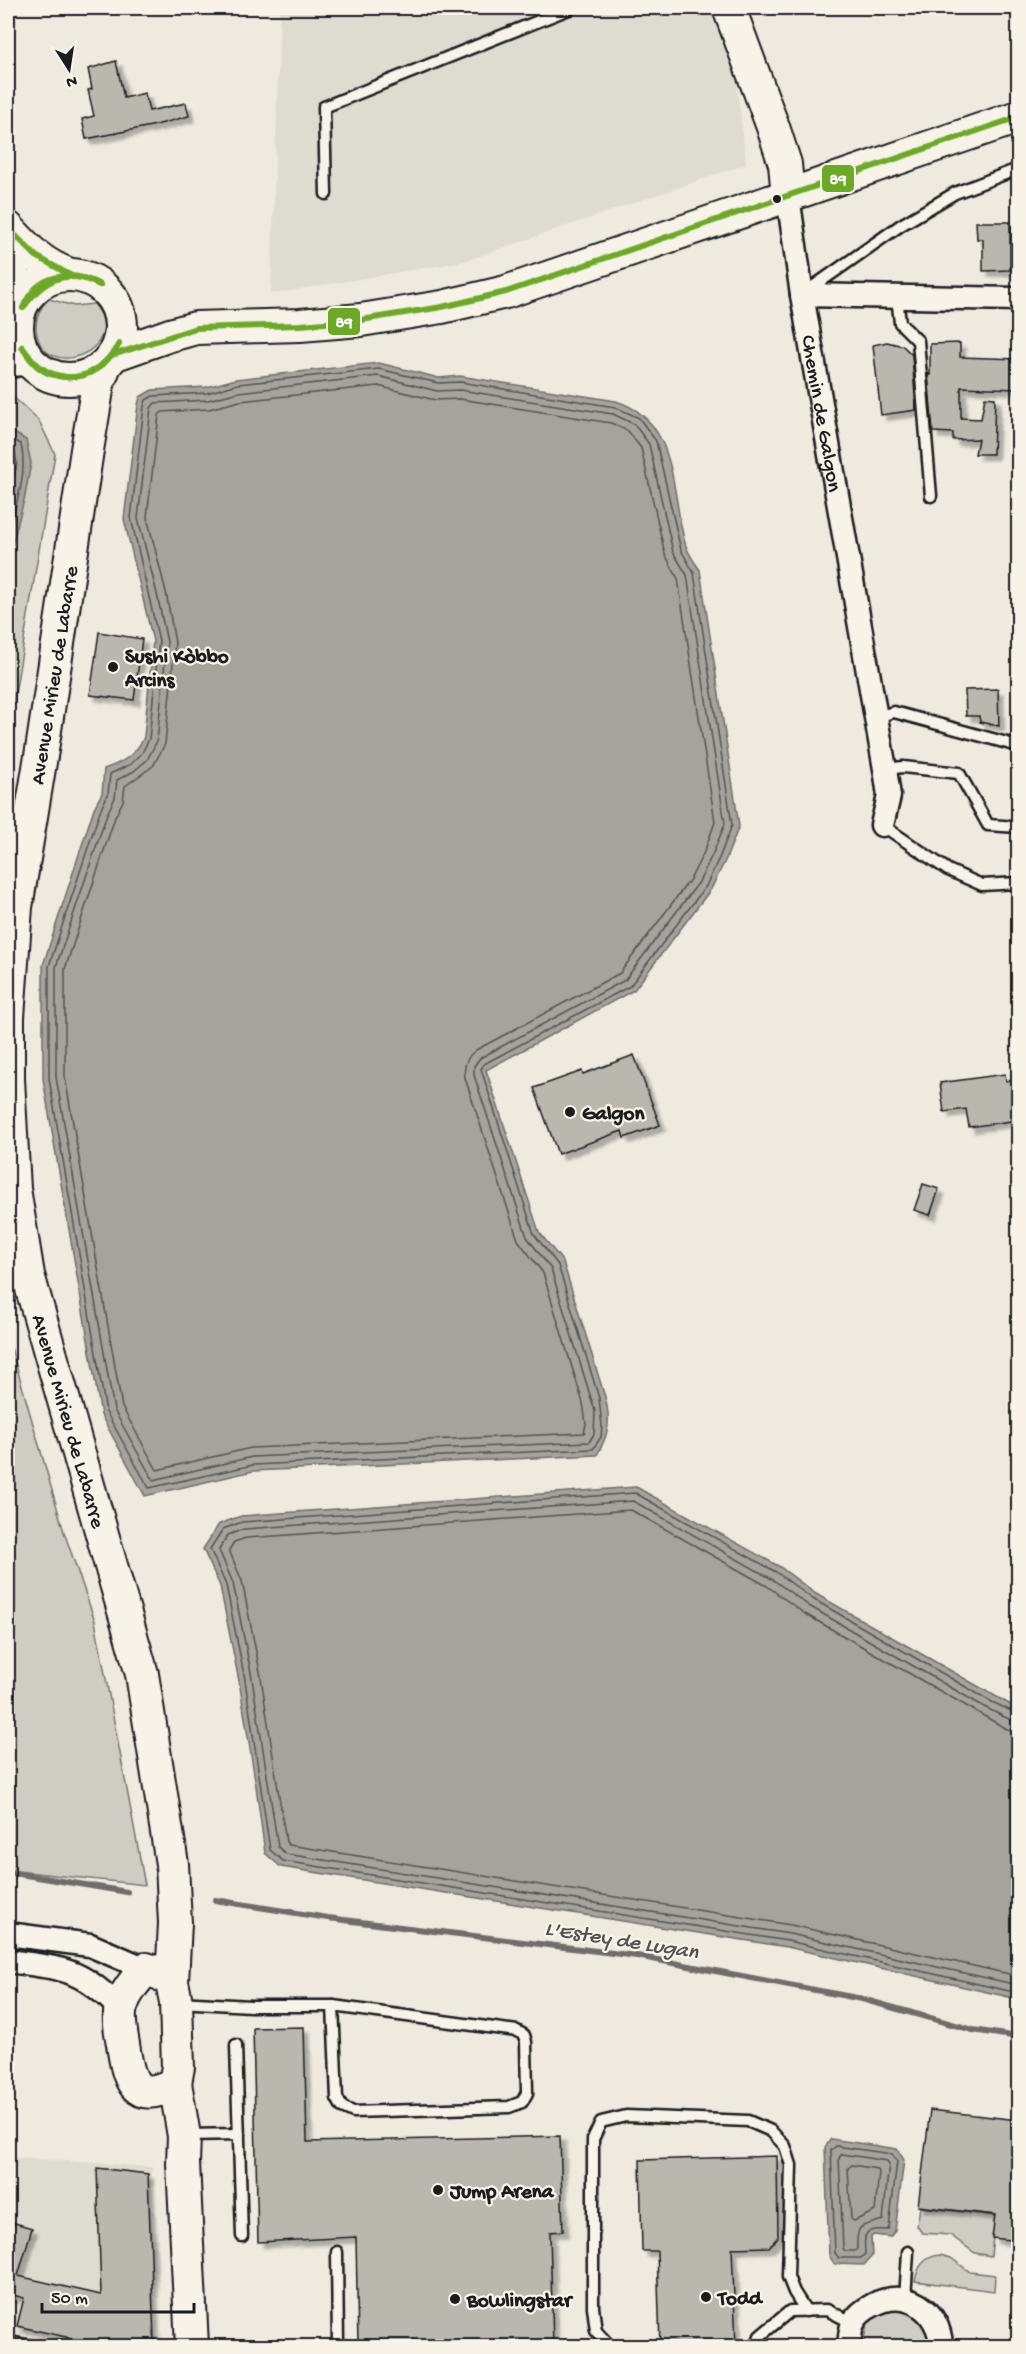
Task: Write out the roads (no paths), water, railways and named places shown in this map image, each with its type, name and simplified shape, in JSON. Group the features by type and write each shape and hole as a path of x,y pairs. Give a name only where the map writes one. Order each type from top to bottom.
{"main road":[{"name":"Chemin de Galgon","path":"729,8 785,165 788,196"},
{"path":"8,259 15,278 15,327 26,357 44,372 56,377 76,378 94,372 109,360 170,335 196,328 341,322 442,308 506,292 1018,117"},
{"path":"8,228 36,258 49,267 101,286 114,302 121,323 120,334 109,360"},
{"path":"15,327 30,293 38,285 70,275"},
{"path":"114,302 144,317 196,328"},
{"name":"Avenue Mirieu de Labarre","path":"109,360 98,384 16,907 8,1017 8,1079 14,1189 28,1275 142,1674 172,1864 175,1918 165,1984 178,2067 175,2083 184,2149 192,2346"},
{"name":"Avenue Mirieu de Labarre","path":"44,372 73,408 84,433 87,450"},
{"name":"Avenue Mirieu de Labarre","path":"165,1984 132,1984 121,2010 121,2027 126,2066 131,2082 142,2091 152,2109 184,2149"},
{"path":"142,2091 154,2092 175,2083"}],"street":[{"name":"Chemin de Galgon","path":"788,196 802,295 889,796 882,825"},
{"path":"802,295 1018,299"},
{"path":"8,1934 90,1945 165,1984"},
{"path":"8,1961 61,1968 95,1984 121,2010"},
{"path":"849,2346 853,2323 863,2310 879,2302 905,2299 915,2301 927,2310 936,2323 941,2346"}],"lane":[{"path":"326,194 324,107 571,8"},
{"path":"802,295 901,225 956,193 1018,169"},
{"path":"897,297 900,323 918,341 931,496"},
{"path":"8,373 20,370 44,372"},
{"path":"876,717 894,712 1018,746"},
{"path":"885,770 903,767 959,773 988,825 1018,827"},
{"path":"882,825 956,874 982,885 1018,883"},
{"path":"165,1984 204,2002 251,2006 333,2006 517,2031 524,2036 526,2042 527,2093 522,2102 509,2107 353,2112 342,2107 336,2098 333,2006"},
{"path":"236,2045 242,2236"},
{"path":"610,2346 596,2331 592,2307 593,2139 601,2122 626,2116 748,2121 771,2131 785,2146 791,2164 788,2277 806,2311"},
{"path":"184,2149 238,2134"},
{"path":"337,2252 338,2346"},
{"path":"905,2299 908,2252"},
{"path":"757,2346 760,2336 790,2311 827,2310 853,2323"},
{"path":"8,2342 31,2346"}],"water":[{"path":"379,363 439,378 460,376 616,401 637,411 652,425 669,461 686,546 700,570 739,826 711,889 634,990 486,1070 539,1232 563,1262 605,1397 608,1427 597,1455 253,1471 145,1496 101,1415 43,1079 43,965 94,808 102,793 104,769 128,758 144,737 153,641 124,519 138,405 140,397 152,390 207,387 236,379"},
{"path":"11,431 26,440 31,463 8,561 8,432"},
{"path":"636,1487 780,1567 816,1594 1018,1709 1018,1999 787,1947 281,1867 265,1853 239,1681 220,1586 203,1549 219,1524 241,1516"},
{"path":"831,2139 897,2149 904,2160 895,2231 890,2237 874,2235 871,2237 872,2256 864,2265 834,2264 829,2255 825,2147"}],"waterway":[{"name":"L'Estey de Lugan","path":"8,1872 127,1892"},
{"name":"L'Estey de Lugan","path":"215,1900 328,1918 637,1956 862,1999 973,2030 1018,2037"}],"place":[{"name":"Sushi Kòbbo Arcins","path":"113,667"},
{"name":"Galgon","path":"570,1112"},
{"name":"Jump Arena","path":"438,2190"},
{"name":"Todd","path":"706,2297"},
{"name":"Bowlingstar","path":"455,2299"}]}
